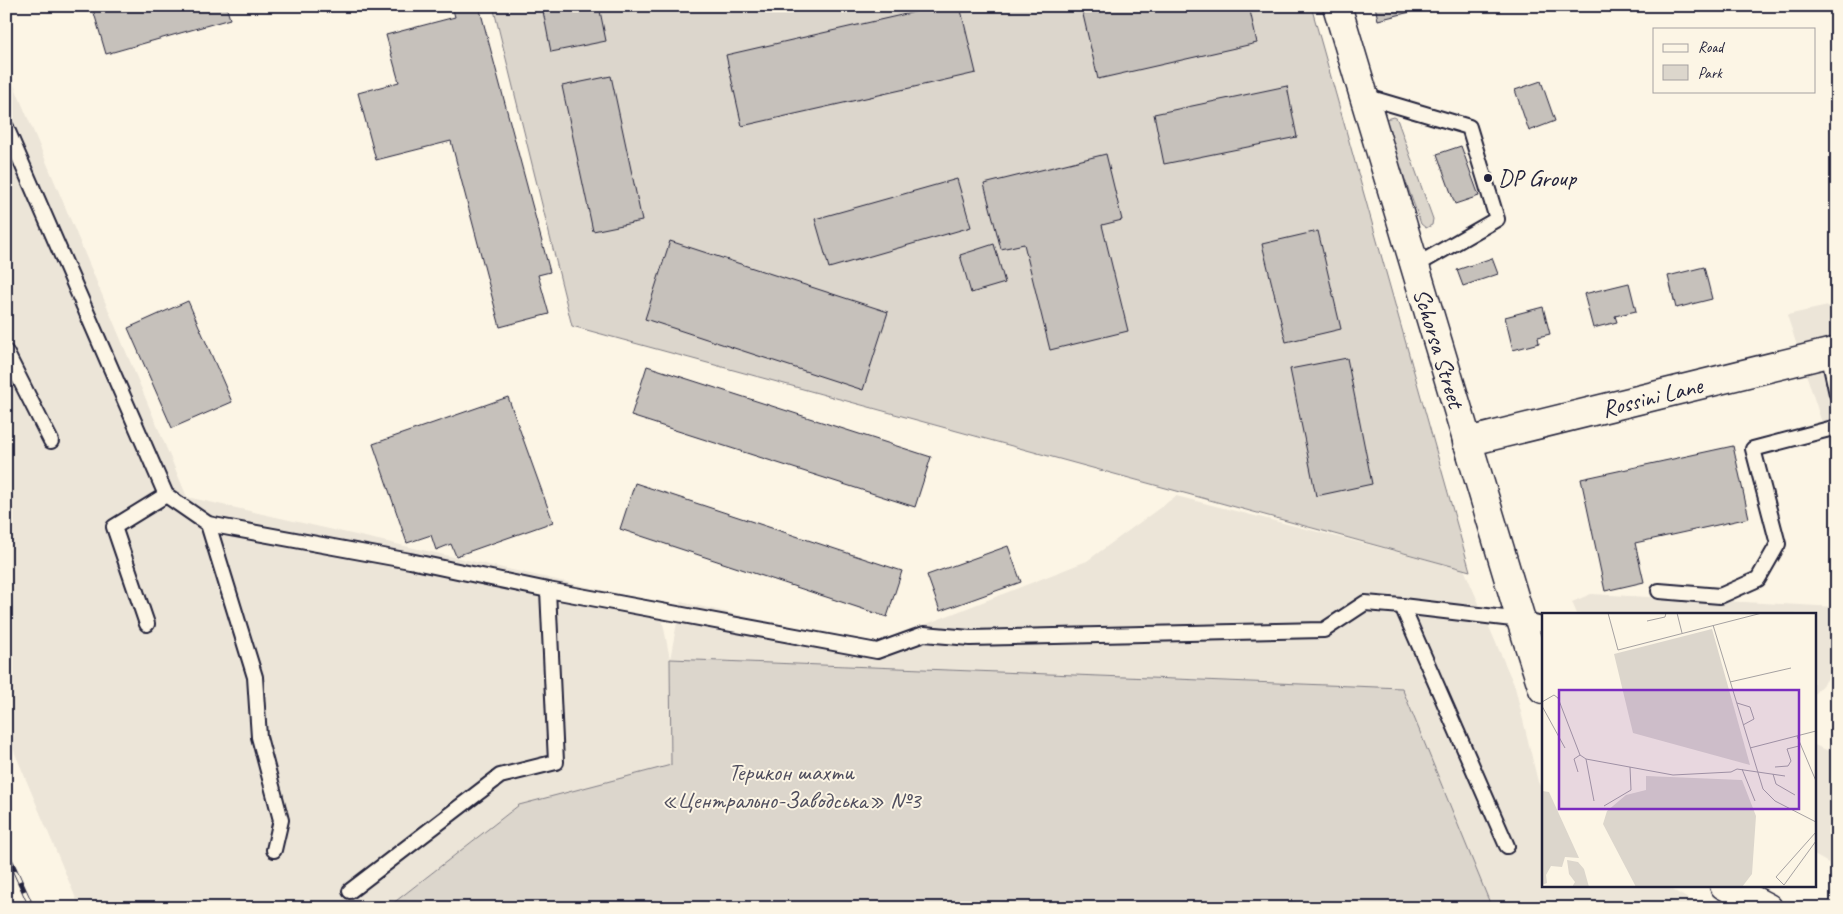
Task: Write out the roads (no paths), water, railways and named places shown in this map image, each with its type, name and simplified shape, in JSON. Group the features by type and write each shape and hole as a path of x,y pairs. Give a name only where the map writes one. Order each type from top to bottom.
{"street":[{"name":"Schorsa Street","path":"1337,6 1467,442 1532,622 1542,682"},
{"name":"Rossini Lane","path":"1467,442 1832,352"},
{"path":"1726,886 1768,908"}],"lane":[{"path":"1364,96 1469,127 1497,219 1415,266"},
{"path":"6,127 166,495 208,524 877,651 924,634 970,638 1324,630 1364,604 1402,606 1532,622"},
{"path":"6,352 51,441"},
{"path":"1832,352 1837,394"},
{"path":"1659,591 1720,596 1758,579 1778,544 1752,449 1837,426"},
{"path":"146,624 114,527 166,495"},
{"path":"208,524 254,677 259,736 281,820 274,850"},
{"path":"350,890 500,776 556,762 548,590"},
{"path":"1402,606 1507,846"}],"railway":[{"path":"6,851 32,908"},
{"path":"6,897 11,908"}],"place":[{"name":"DP Group","path":"1488,178"}],"park label":[{"name":"Терикон шахти «Центрально-Заводська» №3","path":"791,786"}]}
